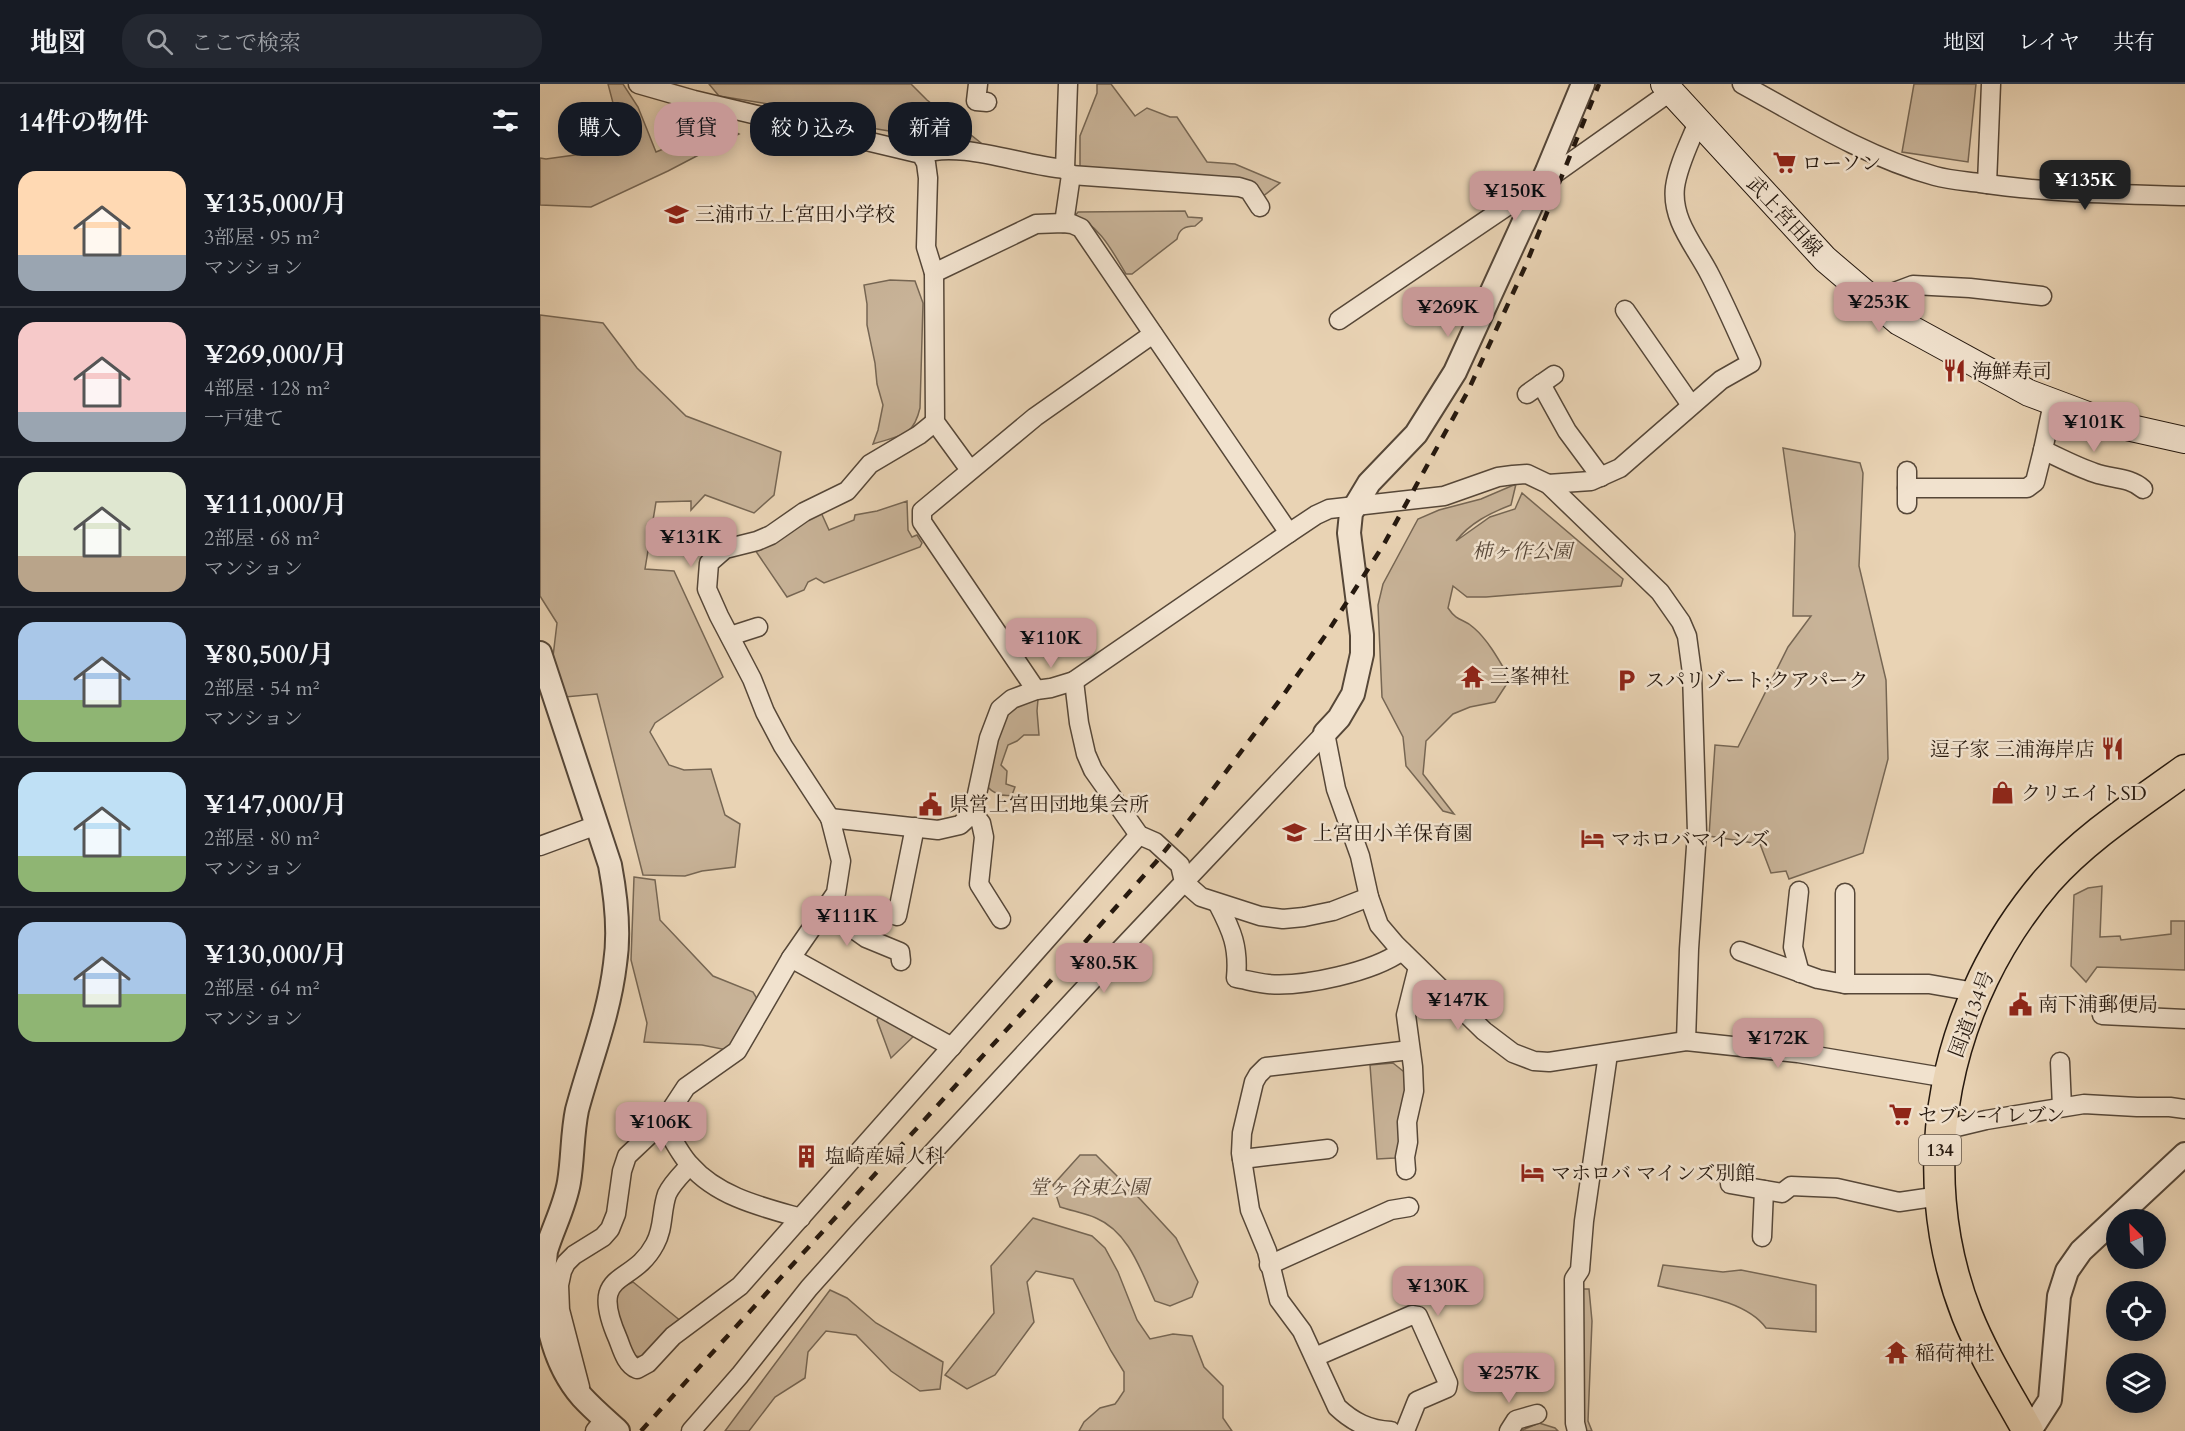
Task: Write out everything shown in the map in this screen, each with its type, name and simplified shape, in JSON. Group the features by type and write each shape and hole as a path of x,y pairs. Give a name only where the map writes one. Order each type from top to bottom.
{"highway":[{"name":"国道134号","path":"2029,1431 1986,1356 1966,1314 1948,1251 1940,1196 1940,1131 1948,1078 1959,1035 1975,992 2008,933 2048,880 2094,837 2185,770"}],"main road":[{"name":"武上宮田線","path":"1667,88 1825,259 1899,322 2029,393 2109,423 2185,440"}],"street":[{"path":"638,84 694,100 888,146"},
{"path":"969,84 978,84 976,101 987,102"},
{"path":"1064,223 1068,172 1068,84"},
{"path":"691,1431 740,1375 809,1288 859,1232 1339,718 1353,694 1362,654 1362,635 1349,533 1351,513 1369,483 1416,434 1446,388 1541,183 1583,84"},
{"path":"1742,84 1857,146 1898,164 1937,177 2071,193 2185,196"},
{"path":"1987,184 1991,84"},
{"path":"1339,320 1541,183 1667,88"},
{"path":"1548,484 1591,481 1620,468 1721,380 1751,363 1710,274 1683,230 1678,214 1675,189 1698,122"},
{"path":"972,152 1068,172 1239,187 1250,190 1260,207"},
{"path":"922,156 926,163 928,178 926,247 934,273 935,422 970,470"},
{"path":"934,273 1036,224 1064,223 1081,228 1289,532"},
{"path":"1873,300 1913,285 1970,288 2042,296"},
{"path":"1624,310 1691,405"},
{"path":"1036,690 922,522 922,512 1035,417 1153,334"},
{"path":"1540,385 1560,435 1601,477"},
{"path":"1907,488 2027,488 2035,482 2054,403"},
{"path":"583,1398 560,1310 560,1278 566,1263 574,1255 603,1237 610,1229 616,1214 622,1171 627,1156 663,1122 686,1087 737,1051 791,958 836,893 841,861 830,818 783,746 707,589 710,563 725,549 771,535 804,512 847,491 870,464 919,435 935,422"},
{"path":"2043,450 2099,474 2135,482 2143,489"},
{"path":"830,818 938,830 960,825 973,813 989,738 1000,709 1012,699 1036,690 1074,681 1321,512 1335,508 1444,496 1498,477 1527,474 1548,484 1660,592 1681,622 1687,636 1692,673 1697,832 1689,949 1686,1041"},
{"path":"730,636 758,627"},
{"path":"540,653 610,865 615,897 616,964 602,1026 576,1117 565,1200 542,1265 544,1312 549,1334 563,1371 607,1426"},
{"path":"1074,681 1079,723 1086,754 1093,770 1139,835 1155,842 1180,864 1184,882 1201,897 1260,916 1283,919 1333,911 1369,897"},
{"path":"1325,733 1335,789 1360,856 1369,897 1379,925 1402,951 1484,1031 1513,1053 1534,1061 1549,1062 1686,1041 1798,1053 1948,1078"},
{"path":"973,813 981,823 984,837 979,884 1001,919"},
{"path":"540,846 597,825"},
{"path":"897,916 915,827"},
{"path":"690,1165 667,1194 660,1234 654,1246 639,1264 616,1280 610,1289 608,1301 610,1320 632,1367 637,1369 642,1368 673,1336 740,1286 1139,835"},
{"path":"1799,891 1793,947 1800,973"},
{"path":"1845,893 1845,984"},
{"path":"1218,904 1236,945 1238,959 1236,978 1267,984 1310,981 1378,965 1389,961 1402,951"},
{"path":"825,909 866,938 900,952 901,961"},
{"path":"1740,951 1800,973 1845,984 1929,984 1975,992"},
{"path":"791,958 952,1047"},
{"path":"1406,1170 1407,1122 1414,1091 1406,1015 1418,967"},
{"path":"2102,1015 2123,1023 2177,1023"},
{"path":"1391,1431 1367,1427 1346,1416 1337,1407 1330,1395 1316,1357 1302,1331 1279,1300 1262,1236 1250,1210 1242,1159 1242,1133 1254,1082 1266,1067 1410,1050"},
{"path":"1576,1431 1574,1279 1580,1269 1584,1221 1608,1054"},
{"path":"2060,1062 2062,1107"},
{"path":"1940,1131 1986,1120 2084,1104 2185,1109"},
{"path":"663,1122 690,1165 715,1187 758,1206 801,1218"},
{"path":"1242,1159 1328,1148"},
{"path":"2029,1431 2050,1400 2059,1296 2067,1271 2081,1251 2185,1154"},
{"path":"1730,1184 1782,1193 1791,1186 1837,1188 1899,1202 1940,1196"},
{"path":"1762,1237 1764,1190"},
{"path":"1269,1265 1328,1245 1381,1221 1391,1210 1409,1207"},
{"path":"1316,1357 1412,1314 1418,1316 1448,1383 1447,1388 1417,1401 1405,1431"},
{"path":"1509,1431 1516,1420 1537,1414"}],"green space":[{"path":"608,84 623,84 635,102 613,102"},
{"path":"709,84 911,84 930,102 888,102 888,131 876,129 876,102 756,102 719,96"},
{"path":"1097,84 1111,84 1135,116 1147,108 1170,117 1177,117 1207,162 1235,164 1280,183 1262,197 1080,171 1080,136 1097,93"},
{"path":"1914,84 1976,84 1968,162 1902,152"},
{"path":"642,117 654,147 654,156 697,156 591,207 540,205 540,158 568,156 642,156"},
{"path":"972,136 981,143 984,149 972,148"},
{"path":"1185,211 1188,217 1202,218 1202,220 1195,226 1183,229 1177,239 1132,274 1126,274 1111,248 1091,225 1074,217 1078,212"},
{"path":"890,280 915,281 923,303 920,408 914,425 904,434 873,444 883,405 867,325 864,285"},
{"path":"540,315 603,323 637,368 686,416 781,452 774,495 754,513 705,495 691,510 691,501 656,502 645,569 674,571 723,677 655,723 650,732 669,765 684,770 711,769 725,815 740,824 735,867 702,871 685,876 643,875 597,694 565,697 552,665 557,623 540,596"},
{"path":"1783,448 1860,463 1863,473 1859,566 1886,680 1888,759 1863,853 1789,879 1786,871 1771,873 1760,844 1709,836 1715,745 1738,747 1788,647 1811,616 1793,616 1795,534"},
{"name":"柿ヶ作公園","path":"1516,484 1511,505 1481,519 1456,541 1490,517 1515,509 1522,493 1623,579 1621,586 1486,597 1467,597 1453,586 1448,608 1485,639 1510,679 1495,702 1470,707 1453,714 1426,741 1423,774 1454,814 1443,811 1406,766 1403,737 1382,697 1378,605 1383,584 1418,519 1439,510 1481,499"},
{"path":"907,501 908,530 912,537 917,535 922,543 920,547 824,583 816,578 808,582 804,590 787,597 753,547 819,508 829,530 854,520 855,515 877,511"},
{"path":"1028,699 1038,699 1039,735 1024,735 1008,745 1001,765 1007,771 1006,784 1015,787 1012,795 1001,795 986,785 1003,715"},
{"path":"634,877 655,880 660,920 713,976 753,992 759,1002 727,1050 702,1045 644,1042 647,1023 631,960"},
{"path":"2102,886 2100,937 2120,936 2121,940 2171,934 2171,921 2185,921 2185,970 2097,967 2086,982 2071,966 2074,895 2088,888"},
{"path":"880,1015 916,1034 891,1058 877,1020"},
{"path":"1393,1063 1408,1075 1401,1155 1395,1158 1377,1159 1370,1065"},
{"name":"堂ヶ谷東公園","path":"1080,1155 1096,1155 1176,1238 1198,1282 1192,1297 1170,1306 1155,1301 1133,1254 1117,1233 1096,1218 1060,1207 1053,1185"},
{"path":"1033,1218 1092,1236 1105,1248 1118,1272 1137,1320 1150,1339 1173,1334 1192,1336 1204,1367 1223,1386 1223,1418 1232,1431 1079,1431 1084,1422 1100,1408 1115,1404 1124,1391 1124,1372 1073,1279 1036,1271 1027,1282 1034,1322 995,1375 967,1389 945,1375 994,1313 991,1266"},
{"path":"1663,1265 1723,1272 1741,1270 1816,1285 1816,1332 1766,1328 1757,1318 1731,1304 1658,1286"},
{"path":"633,1282 682,1322 645,1357 633,1356 618,1313 617,1296 624,1286"},
{"path":"1576,1289 1589,1289 1592,1321 1588,1421 1592,1431 1579,1431"},
{"path":"830,1290 847,1298 876,1323 943,1362 940,1389 920,1391 891,1371 856,1335 826,1331 808,1352 805,1378 775,1397 749,1431 725,1431"},
{"path":"1539,1423 1558,1431 1520,1431"}],"railway":[{"path":"641,1431 1030,1004 1156,862 1282,697 1327,633 1384,544 1468,391 1525,267 1599,84"}],"place":[{"name":"ローソン","path":"1784,163"},
{"name":"三浦市立上宮田小学校","path":"677,214"},
{"name":"海鮮寿司","path":"1954,371"},
{"name":"三峯神社","path":"1472,676"},
{"name":"スパリゾート;クアパーク","path":"1627,680"},
{"name":"逗子家 三浦海岸店","path":"2113,749"},
{"name":"クリエイトSD","path":"2003,793"},
{"name":"県営上宮田団地集会所","path":"931,804"},
{"name":"上宮田小羊保育園","path":"1295,833"},
{"name":"マホロバマインズ","path":"1593,839"},
{"name":"南下浦郵便局","path":"2020,1004"},
{"name":"セブン-イレブン","path":"1900,1115"},
{"name":"塩崎産婦人科","path":"807,1156"},
{"name":"マホロバ マインズ別館","path":"1533,1173"},
{"name":"稲荷神社","path":"1897,1353"}]}
